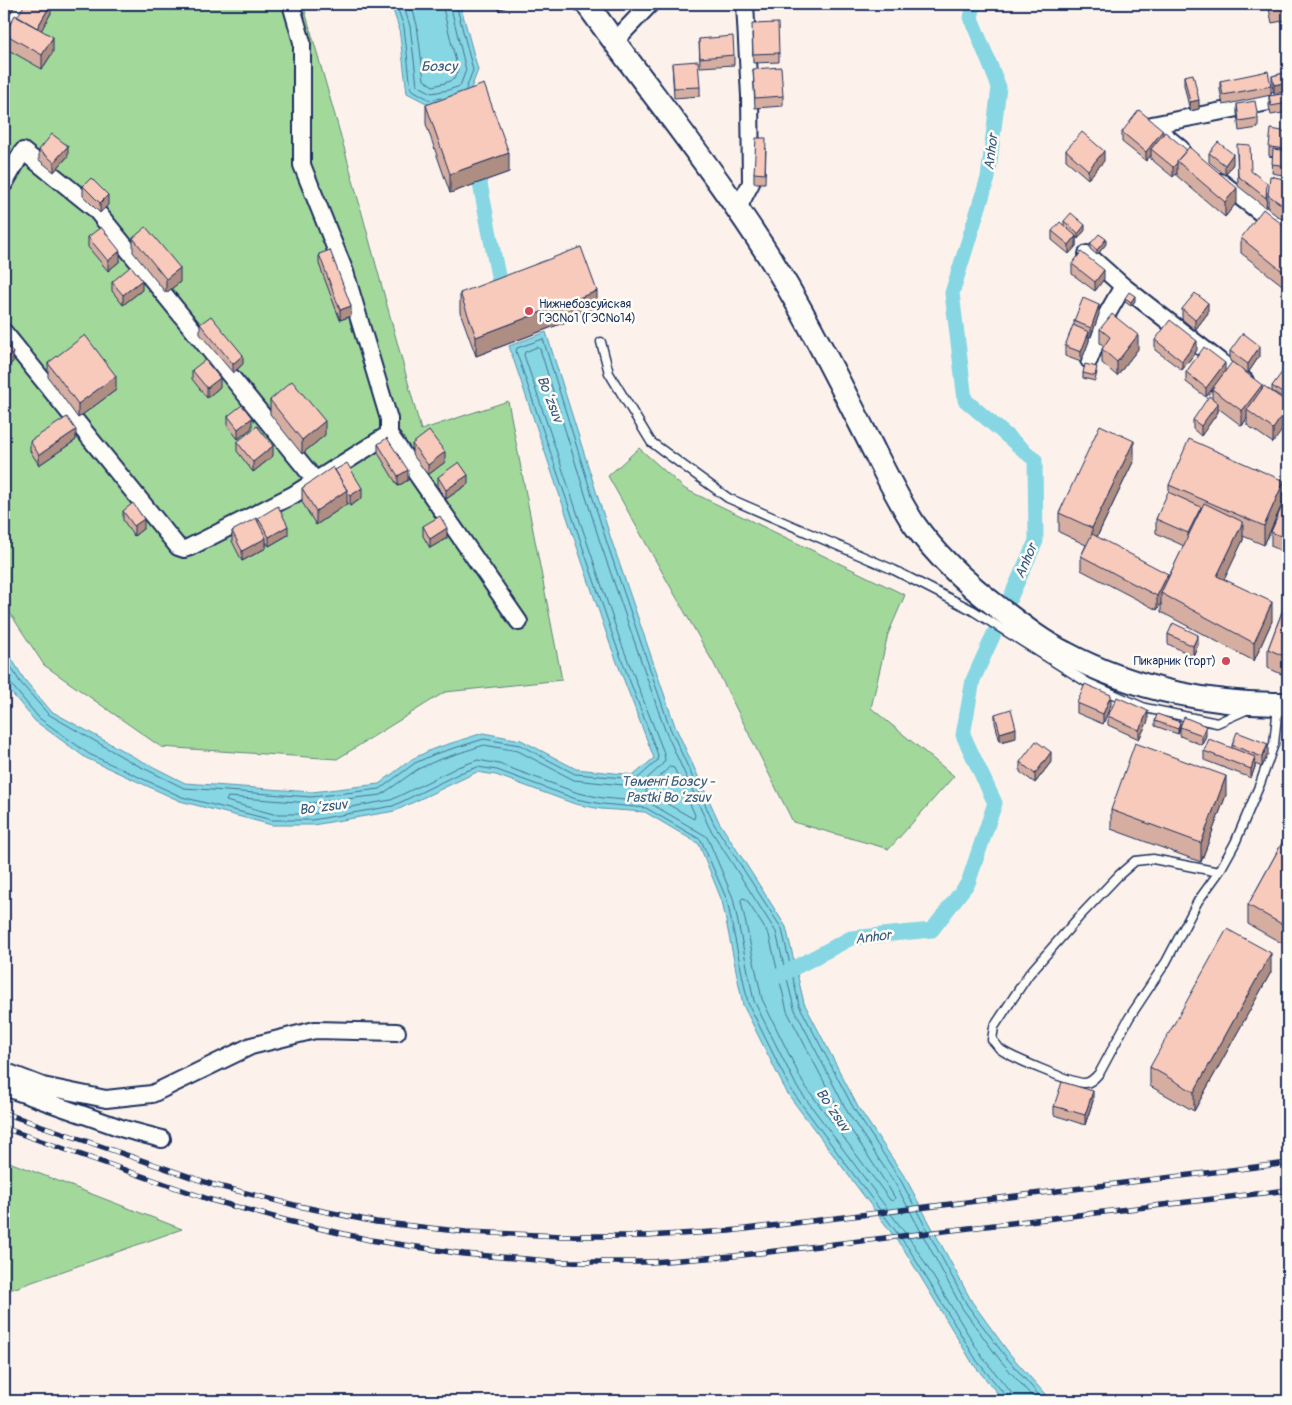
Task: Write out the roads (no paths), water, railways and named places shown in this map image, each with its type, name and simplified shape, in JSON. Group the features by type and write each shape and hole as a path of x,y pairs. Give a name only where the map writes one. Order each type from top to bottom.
{"main road":[{"path":"587,4 693,146 778,271 811,327 900,500 933,548 956,573 975,601 1033,642 1064,653 1120,678 1160,690 1199,697 1275,704"}],"street":[{"path":"4,38 24,4"},
{"path":"291,4 302,42 302,165 345,272 389,419 388,434 519,622"},
{"path":"614,42 650,4"},
{"path":"737,210 751,183 750,96 745,4"},
{"path":"1197,162 1152,125 1288,98"},
{"path":"4,184 23,151 95,210 315,480"},
{"path":"1211,174 1288,234"},
{"path":"1087,254 1123,286 1257,390"},
{"path":"1089,360 1106,316 1123,286"},
{"path":"4,332 178,547 190,547 293,495 388,434"},
{"path":"4,1070 43,1086 106,1099 152,1094 251,1046 315,1030 397,1032"},
{"path":"4,1087 124,1129 162,1139"}],"lane":[{"path":"601,342 609,373 651,442 728,498 894,570 975,601"},
{"path":"1219,872 1154,859 1135,861 1079,917 1030,974 994,1027 992,1040 1000,1049 1073,1081 1086,1083 1094,1079 1100,1072 1129,1018 1166,962 1198,901 1219,872 1235,843 1260,784 1274,744 1275,704"}],"water":[{"name":"Бозсу","path":"391,4 460,4 478,70 468,96 430,105 407,93 399,28"},
{"name":"Төменгі Бозсу - Pastki Boʻzsuv","path":"546,332 611,539 675,726 719,822 786,927 804,1003 858,1107 906,1179 972,1302 1009,1353 1051,1401 1004,1401 973,1364 905,1251 787,1093 743,1005 722,901 699,844 645,812 601,809 575,804 496,775 477,772 395,811 313,825 272,825 180,801 86,758 35,721 4,684 4,646 24,679 51,711 185,783 312,792 379,784 412,759 433,749 483,733 521,740 576,769 634,775 654,758 610,644 509,346"}],"waterway":[{"name":"Anhor","path":"779,976 851,938 932,930 968,883 995,803 963,735 973,680 1036,541 1035,460 965,400 952,293 988,178 999,87 971,18 974,4"},
{"name":"Boʻzsuv","path":"476,163 499,281 506,297"}],"railway":[{"path":"4,1113 214,1185 294,1205 376,1222 466,1232 562,1236 647,1236 729,1231 1288,1163"},
{"path":"4,1128 211,1200 288,1221 370,1240 464,1254 562,1262 652,1262 734,1256 1288,1190"}],"place":[{"name":"Нижнебозсуйская ГЭС№1 (ГЭС№14)","path":"529,311"},
{"name":"Пикарник (торт)","path":"1226,661"}]}
